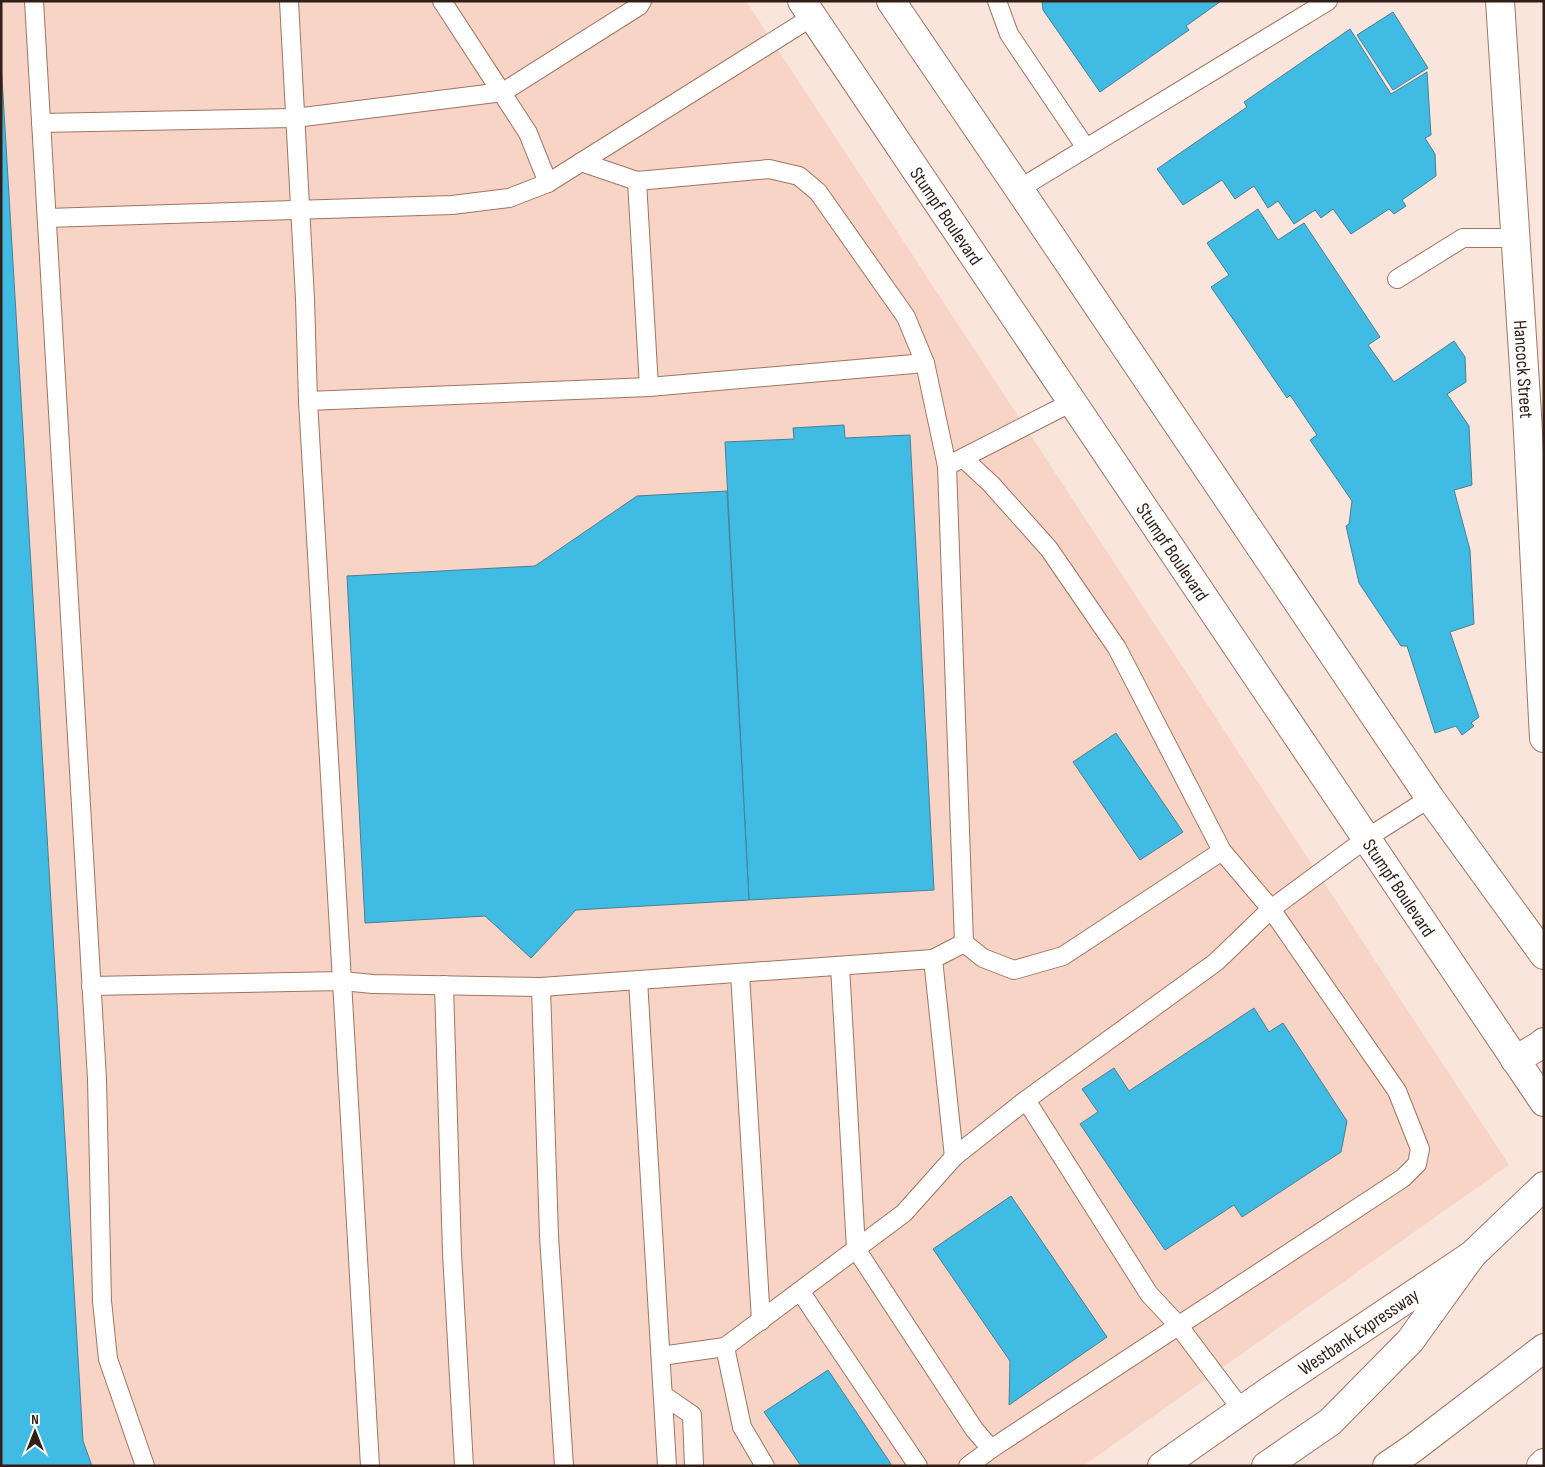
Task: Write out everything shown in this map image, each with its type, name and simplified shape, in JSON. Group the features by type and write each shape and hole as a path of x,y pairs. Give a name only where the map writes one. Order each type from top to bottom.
{"main road":[{"path":"891,1 1020,189 1430,798 1544,955"},
{"name":"Hancock Street","path":"1500,1 1516,238 1535,414 1544,738"},
{"name":"Stumpf Boulevard","path":"813,5 1072,402 1544,1102"},
{"path":"1514,1060 1544,1042"},
{"name":"Westbank Expressway","path":"1162,1466 1472,1255 1544,1186"},
{"path":"1266,1466 1330,1422 1410,1341 1472,1255"},
{"path":"1387,1466 1412,1450 1544,1348"},
{"path":"1541,1466 1544,1463"}],"lane":[{"path":"34,1 97,1079 102,1301 108,1359 145,1466"},
{"path":"289,1 308,401 370,1466"},
{"path":"442,1 528,133 548,183"},
{"path":"41,123 295,118 503,92 639,6 642,1"},
{"path":"996,1 1009,34 1086,148"},
{"path":"1020,189 1328,1"},
{"path":"47,218 452,205 509,198 548,183 813,5"},
{"path":"581,162 637,181 769,168 799,176 818,192 906,318 925,363 947,466 964,943 983,958 1014,970 1063,956 1222,851"},
{"path":"637,181 649,387"},
{"path":"1397,279 1462,238 1516,238"},
{"path":"308,401 649,387 925,363"},
{"path":"947,466 1072,402"},
{"path":"963,458 991,484 1049,549 1117,648 1222,851 1271,909 1397,1091 1420,1150 1417,1164 1403,1178 1178,1325 968,1466"},
{"path":"661,1356 725,1348 904,1213 954,1157 1026,1100 1216,962 1271,909 1367,838 1430,798"},
{"path":"91,986 342,981 373,984 542,987 934,959 964,943"},
{"path":"934,959 954,1157"},
{"path":"840,966 856,1249 974,1429 991,1450"},
{"path":"740,973 760,1321"},
{"path":"638,980 668,1466"},
{"path":"444,985 452,1253 464,1466"},
{"path":"542,987 549,1236 564,1466"},
{"path":"1026,1100 1149,1294 1178,1325 1242,1410"},
{"path":"800,1291 918,1466"},
{"path":"725,1348 742,1427 765,1466"},
{"path":"663,1395 692,1415 694,1466"}],"shaded area":[{"path":"1,1 746,1 1509,1165 1083,1466 1,1466"}],"building":[{"path":"1042,1 1221,1 1186,26 1189,30 1100,92 1043,10"},
{"path":"1393,12 1428,68 1393,90 1357,35"},
{"path":"1350,29 1391,94 1427,72 1431,135 1425,138 1435,154 1436,176 1402,200 1406,206 1394,214 1389,209 1351,234 1333,209 1321,218 1315,210 1294,224 1278,201 1268,208 1254,186 1235,199 1222,180 1183,205 1157,169 1247,107 1244,102"},
{"path":"1,61 83,1441 92,1466 1,1466"},
{"path":"1258,209 1278,240 1304,223 1380,337 1368,345 1394,382 1454,341 1465,357 1466,382 1447,394 1469,426 1472,485 1454,490 1470,550 1474,624 1450,632 1479,717 1471,723 1474,726 1462,735 1456,726 1435,733 1407,646 1401,646 1359,583 1346,526 1349,524 1352,501 1310,440 1317,435 1290,395 1287,398 1211,287 1229,275 1207,243"},
{"path":"844,425 845,438 910,435 934,890 749,900 725,442 794,439 793,428"},
{"path":"727,491 749,900 576,910 531,958 485,916 365,923 347,576 535,566 637,496"},
{"path":"1116,733 1183,832 1140,860 1073,762"},
{"path":"1254,1008 1269,1032 1283,1023 1347,1121 1341,1152 1242,1217 1234,1205 1165,1250 1080,1124 1098,1112 1082,1089 1114,1068 1129,1091"},
{"path":"1011,1196 1107,1337 1009,1405 1010,1361 933,1249"},
{"path":"828,1370 891,1464 889,1466 801,1466 764,1412"}]}
